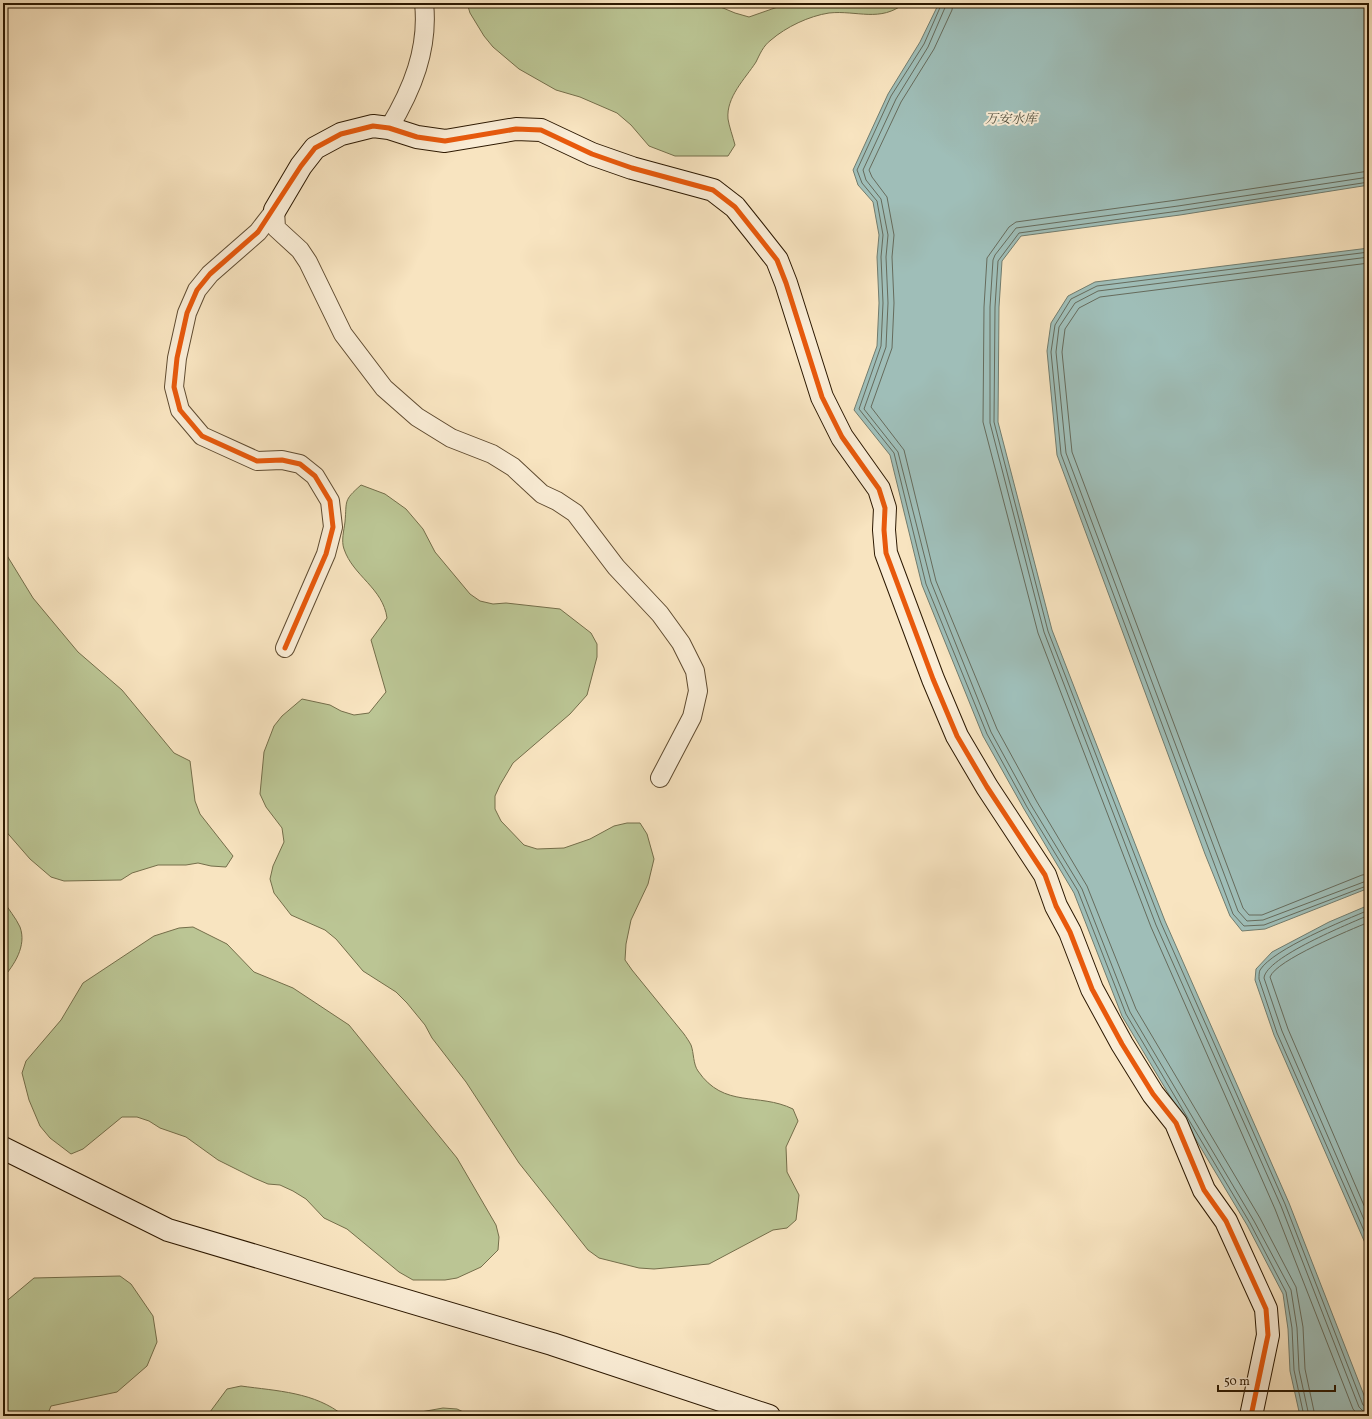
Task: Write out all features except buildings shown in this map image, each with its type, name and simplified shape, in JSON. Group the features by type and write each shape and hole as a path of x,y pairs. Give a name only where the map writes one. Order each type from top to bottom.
{"street":[{"path":"389,128 406,101 420,62 427,24 424,3"},
{"path":"285,648 326,554 333,527 330,501 315,476 300,464 282,460 257,461 202,436 180,410 174,387 176,358 185,320 197,290 210,274 258,232 275,210 301,166 315,148 341,134 373,126 389,128 417,137 445,141 516,129 541,130 592,154 632,168 713,190 735,207 777,260 786,283 822,397 842,437 879,489 885,508 884,530 886,553 933,679 957,736 987,786 1045,874 1056,906 1070,932 1092,989 1122,1044 1153,1094 1176,1123 1204,1190 1226,1221 1266,1309 1268,1335 1251,1416"},
{"path":"275,210 276,228 300,250 308,262 343,334 384,388 417,417 451,438 492,454 513,467 542,494 557,501 575,514 616,567 660,614 681,643 695,671 698,691 692,717 660,778"},
{"path":"3,1148 168,1230 552,1344 769,1416"}],"green space":[{"path":"467,3 711,3 749,17 789,3 905,3 887,13 821,14 806,19 777,35 768,42 762,50 756,62 737,89 730,103 728,119 735,145 728,156 675,156 649,146 631,125 617,113 580,97 556,90 519,69 493,47 484,36 470,13"},
{"path":"361,485 385,494 406,509 423,529 435,552 470,594 480,601 493,604 506,603 560,609 591,633 597,644 597,657 587,695 570,714 513,763 495,796 495,809 501,821 524,845 537,849 564,848 590,839 614,826 627,823 640,823 647,834 654,859 648,884 631,920 626,944 625,960 687,1038 693,1051 696,1068 708,1083 719,1091 730,1095 767,1101 793,1109 798,1121 786,1147 787,1172 799,1195 796,1220 787,1228 773,1230 709,1264 654,1269 639,1268 599,1258 588,1250 519,1163 466,1082 432,1038 425,1025 407,1003 396,992 363,971 336,939 325,930 291,915 274,893 270,879 273,866 284,842 282,828 266,807 260,794 264,752 274,726 282,716 302,699 330,705 341,711 354,715 369,713 386,692 371,640 387,618 380,598 354,567 343,546 347,501 351,494"},
{"path":"3,549 33,598 78,652 122,690 174,753 190,761 195,801 200,814 233,856 226,867 198,863 186,865 158,865 132,873 121,880 64,881 51,877 30,859 3,828"},
{"path":"3,900 20,927 22,941 21,948 15,961 3,978"},
{"path":"193,927 227,944 254,972 293,988 349,1025 457,1158 496,1225 499,1237 498,1250 481,1267 457,1278 445,1280 413,1280 399,1272 347,1229 324,1218 306,1199 293,1191 280,1185 268,1184 254,1178 218,1160 186,1137 160,1128 149,1121 137,1117 122,1117 83,1149 71,1154 50,1138 40,1126 29,1100 22,1073 26,1061 61,1020 83,983 154,936 179,928"},
{"path":"120,1276 131,1284 153,1316 157,1342 147,1366 117,1392 51,1406 47,1416 3,1416 3,1304 34,1278"},
{"path":"241,1386 282,1391 308,1397 333,1408 344,1416 207,1416 227,1389"},
{"path":"443,1408 457,1409 472,1416 410,1416 415,1413"}],"water":[{"name":"万安水库","path":"939,3 1369,3 1369,185 1180,215 1021,236 1002,261 999,307 998,422 1052,630 1165,921 1289,1203 1369,1408 1369,1416 1300,1416 1290,1371 1288,1329 1283,1294 1247,1225 1122,1016 1074,893 983,736 922,585 890,455 854,410 877,346 879,303 877,257 879,235 873,202 858,185 853,170 888,94 920,42"},
{"path":"1369,248 1369,888 1265,929 1242,931 1230,916 1205,854 1057,455 1047,351 1051,323 1068,296 1095,282"},
{"path":"1369,905 1369,1252 1274,1035 1255,980 1256,969 1272,952 1329,922"}],"cycle path":[{"path":"285,648 326,554 333,527 330,501 315,476 300,464 282,460 257,461 202,436 180,410 174,387 177,358 187,313 197,290 210,274 258,232 301,166 315,148 341,134 373,126 389,128 417,137 445,141 516,129 541,130 592,154 632,168 713,190 735,207 777,260 786,283 822,397 842,437 879,489 885,508 884,530 886,553 933,679 957,736 987,787 1045,875 1056,906 1070,932 1092,989 1122,1044 1153,1094 1176,1123 1204,1190 1226,1221 1266,1309 1268,1335 1251,1416"}]}
